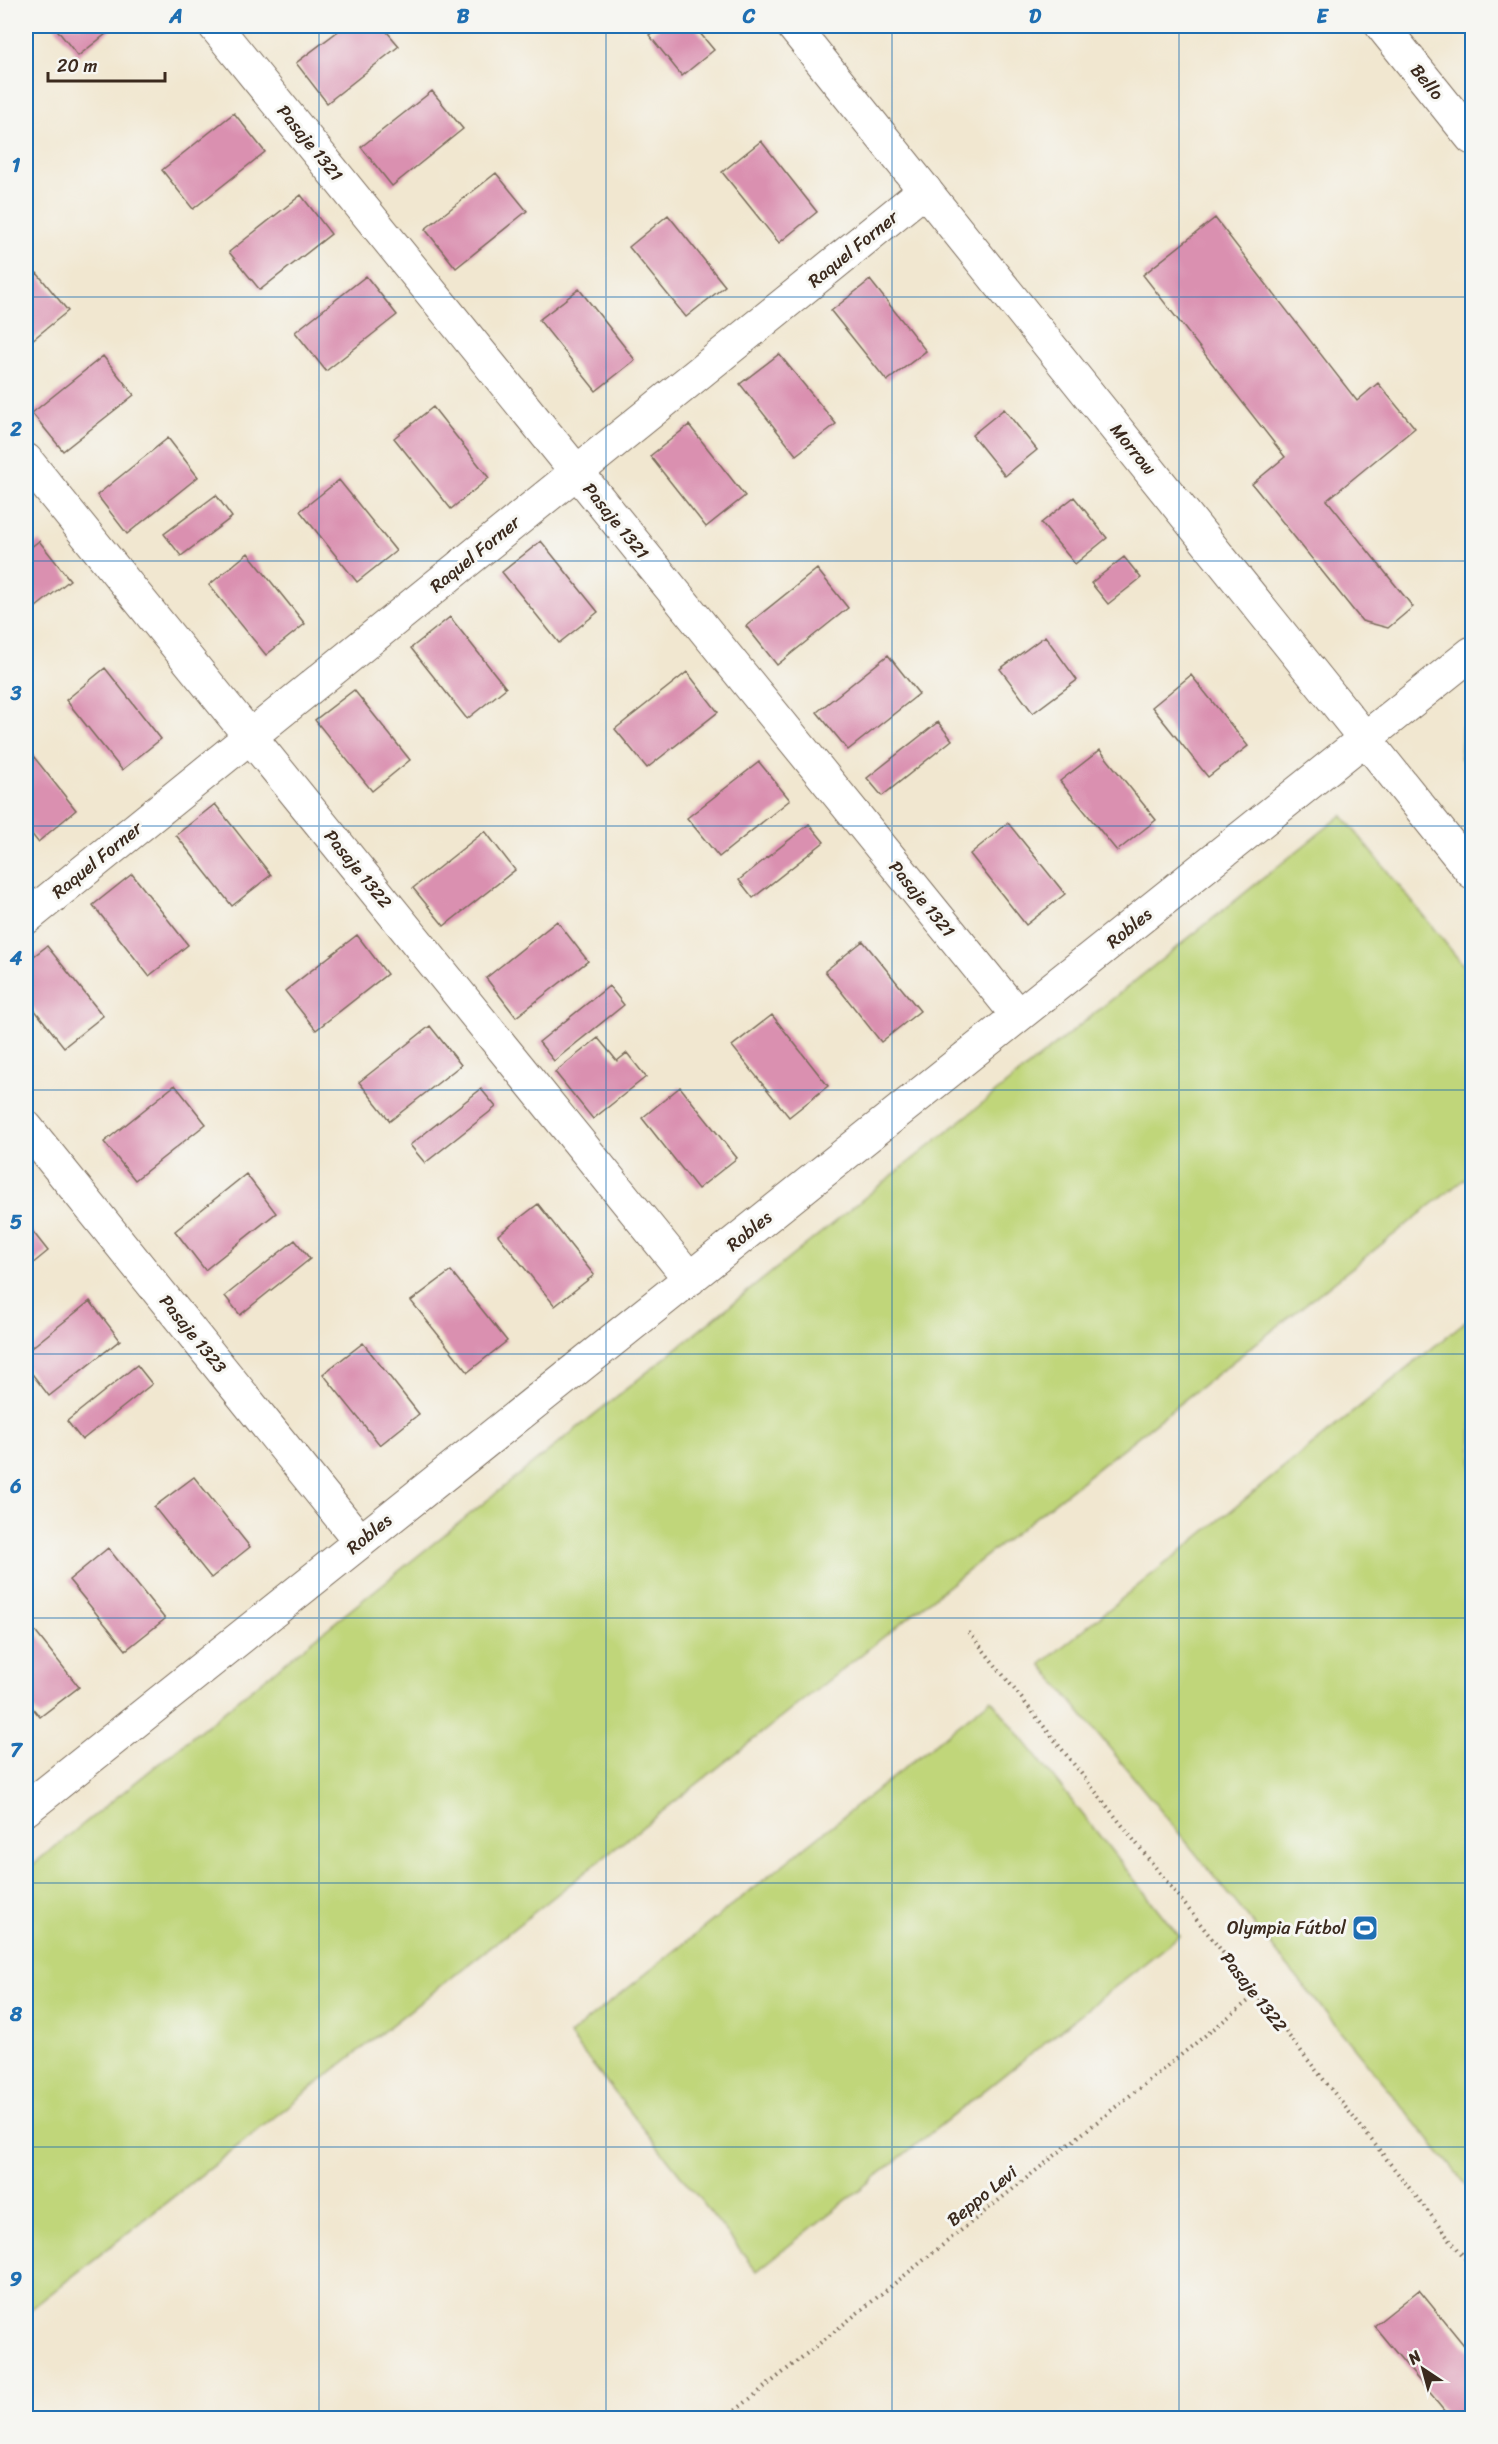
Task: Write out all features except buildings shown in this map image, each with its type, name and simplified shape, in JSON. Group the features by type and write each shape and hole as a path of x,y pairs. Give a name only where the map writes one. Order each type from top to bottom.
{"street":[{"name":"Pasaje 1321","path":"215,26 1018,1017"},
{"name":"Morrow","path":"793,26 1473,872"},
{"name":"Bello","path":"1382,26 1473,138"},
{"name":"Raquel Forner","path":"26,918 925,190"},
{"name":"Pasaje 1322","path":"26,460 690,1279"},
{"name":"Robles","path":"27,1806 1473,653"},
{"name":"Pasaje 1323","path":"26,1128 360,1541"}],"path":[{"name":"Pasaje 1322","path":"969,1632 1473,2267"},
{"name":"Beppo Levi","path":"726,2418 1256,1995"}],"green space":[{"path":"1472,718 1472,772 1461,758 1462,727"},
{"path":"1342,815 1472,976 1472,1173 26,2313 26,1870"},
{"name":"Olympia Fútbol","path":"1472,1316 1472,2192 1041,1664"},
{"path":"991,1699 1179,1936 757,2271 569,2035"}],"place":[{"name":"Olympia Fútbol","path":"1365,1928"}]}
